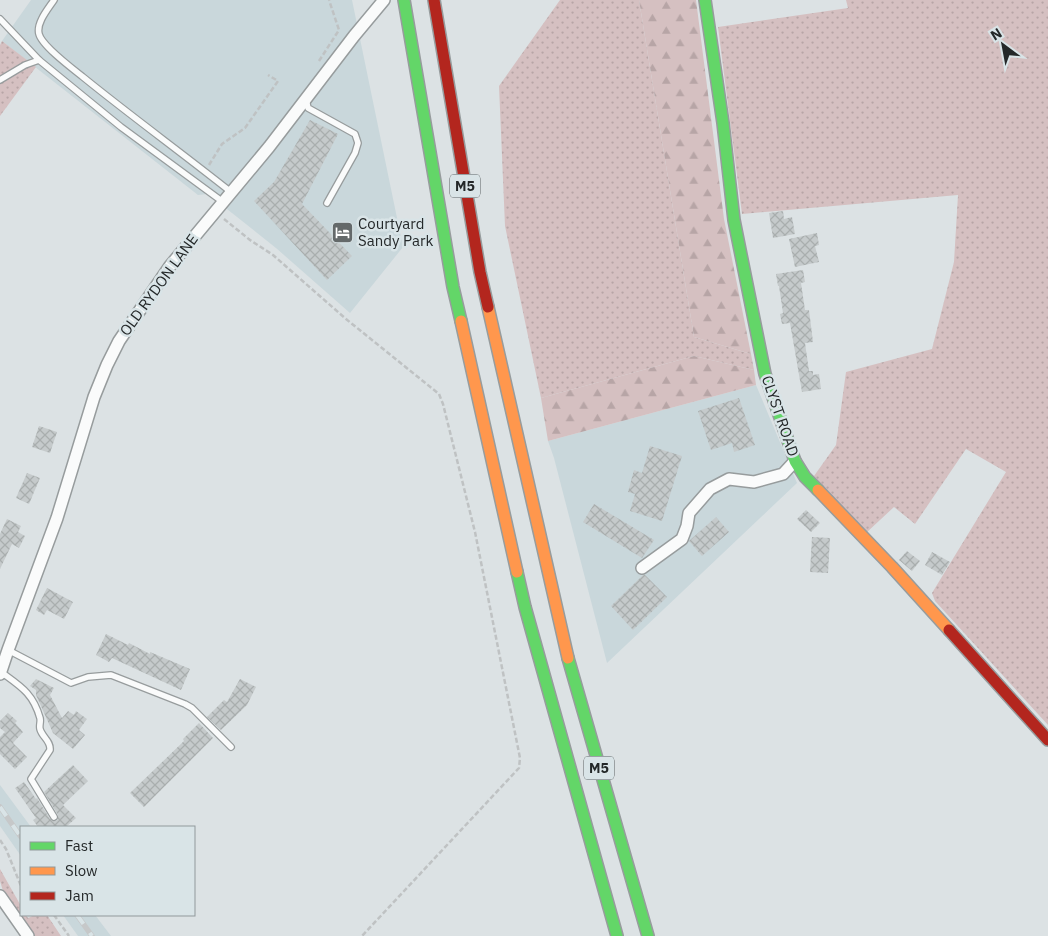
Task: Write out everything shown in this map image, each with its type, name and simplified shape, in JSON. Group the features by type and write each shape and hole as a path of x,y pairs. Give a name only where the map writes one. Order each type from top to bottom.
{"main road":[{"name":"M5","path":"402,0 406,12 453,286 525,607 617,936"},
{"name":"M5","path":"434,0 480,272 553,599 566,653 648,936"},
{"name":"CLYST ROAD","path":"705,0 723,123 734,220 748,294 765,374 795,461 805,478 892,567 1048,740"}],"street":[{"name":"OLD RYDON LANE","path":"0,673 57,518 94,397 119,341 154,287 384,0"},
{"path":"642,568 682,539 689,513 710,488 729,479 754,482 783,474 795,461"},
{"path":"0,896 28,936"}],"lane":[{"path":"54,0 44,15 39,31 39,35 49,48 117,105 231,192"},
{"path":"0,19 40,60 121,127 223,202"},
{"path":"0,80 25,65 40,60"},
{"path":"306,99 308,108 354,134 358,143 355,153 327,203"},
{"path":"8,650 71,684 88,677 111,675 184,704 192,708 231,747"},
{"path":"0,673 30,694 40,719 40,730 51,746 31,779 54,817"}],"path":[{"path":"315,67 338,30 329,0"},
{"path":"208,167 222,144 246,128 278,81 268,75"},
{"path":"212,215 273,256 346,319 439,394 475,532 520,758 518,768 362,936"},
{"path":"0,840 6,849 20,884"},
{"path":"55,916 69,936"}],"shaded area":[{"path":"31,0 352,0 403,247 350,313 276,248 208,194 198,195 2,41"},
{"path":"756,385 797,483 607,663 548,441"},
{"path":"0,785 30,826 20,826 20,855 0,826"},
{"path":"64,916 96,916 111,936 78,936"}],"green space":[{"path":"560,0 639,0 694,337 751,354 754,370 694,356 541,398 505,226 499,86"},
{"path":"639,0 696,0 724,219 751,354 694,337"},
{"path":"846,0 1048,0 1048,725 935,601 932,593 1006,472 966,449 915,524 894,507 866,533 814,476 836,445 846,372 932,349 954,262 958,195 742,214 718,27 848,8"},
{"path":"2,41 36,67 0,116 0,45"},
{"path":"694,356 754,370 756,385 548,441 541,398"},
{"path":"0,869 20,904 20,916 3,891 0,881"},
{"path":"20,916 27,916 28,918 33,916 48,916 61,936 34,936"}],"building":[{"path":"310,120 338,134 302,204 352,256 327,280 254,201 274,182"},
{"path":"783,211 784,219 792,217 795,234 773,238 769,213"},
{"path":"817,233 819,245 815,246 819,262 795,267 789,239"},
{"path":"803,270 805,282 801,283 805,310 809,310 813,342 805,343 809,371 813,371 813,375 819,374 821,389 802,392 790,323 782,324 780,314 783,313 776,274"},
{"path":"739,398 755,445 734,452 732,443 711,450 698,411"},
{"path":"39,426 57,432 50,453 32,447"},
{"path":"650,446 682,456 662,521 630,511 635,494 628,492 634,470 642,473"},
{"path":"27,473 40,478 29,504 16,498"},
{"path":"594,504 654,540 642,558 583,522"},
{"path":"806,510 820,523 811,532 797,519"},
{"path":"716,517 729,532 702,556 689,541"},
{"path":"7,519 21,526 18,532 25,536 19,548 12,544 0,569 0,534"},
{"path":"812,537 830,538 828,573 810,572"},
{"path":"907,551 920,561 912,571 899,560"},
{"path":"932,552 950,562 942,575 925,565"},
{"path":"643,575 667,597 633,630 611,606"},
{"path":"47,588 73,602 64,619 47,610 44,615 36,610"},
{"path":"106,634 128,645 129,643 150,654 150,652 190,669 181,690 112,658 109,662 96,655"},
{"path":"36,679 54,688 50,695 62,718 68,711 74,715 76,711 87,719 79,730 85,735 73,749 53,733 36,695 36,690 30,686"},
{"path":"240,679 256,687 247,705 221,730 207,717 224,700 227,702"},
{"path":"8,713 17,721 15,723 23,732 13,743 27,757 15,769 0,754 0,737 5,732 0,728 0,721"},
{"path":"199,723 213,738 144,807 130,793 184,741 183,739"},
{"path":"73,765 88,781 63,805 76,818 67,826 37,826 33,820 36,818 15,788 24,782 50,819 56,821 58,815 44,792"}],"railway":[{"path":"0,807 20,836"},
{"path":"78,916 92,936"}],"traffic: fast":[{"path":"404,0 453,287 461,321"},
{"path":"705,0 723,123 734,220 765,374 795,461 805,477 818,490"},
{"path":"517,572 525,607 617,936"},
{"path":"568,658 648,936"}],"traffic: slow":[{"path":"488,307 568,658"},
{"path":"461,321 517,572"},
{"path":"818,490 949,630"}],"traffic: jam":[{"path":"434,0 480,272 488,307"},
{"path":"949,630 1048,740"}],"place":[{"name":"Courtyard Sandy Park","path":"342,233"}]}
